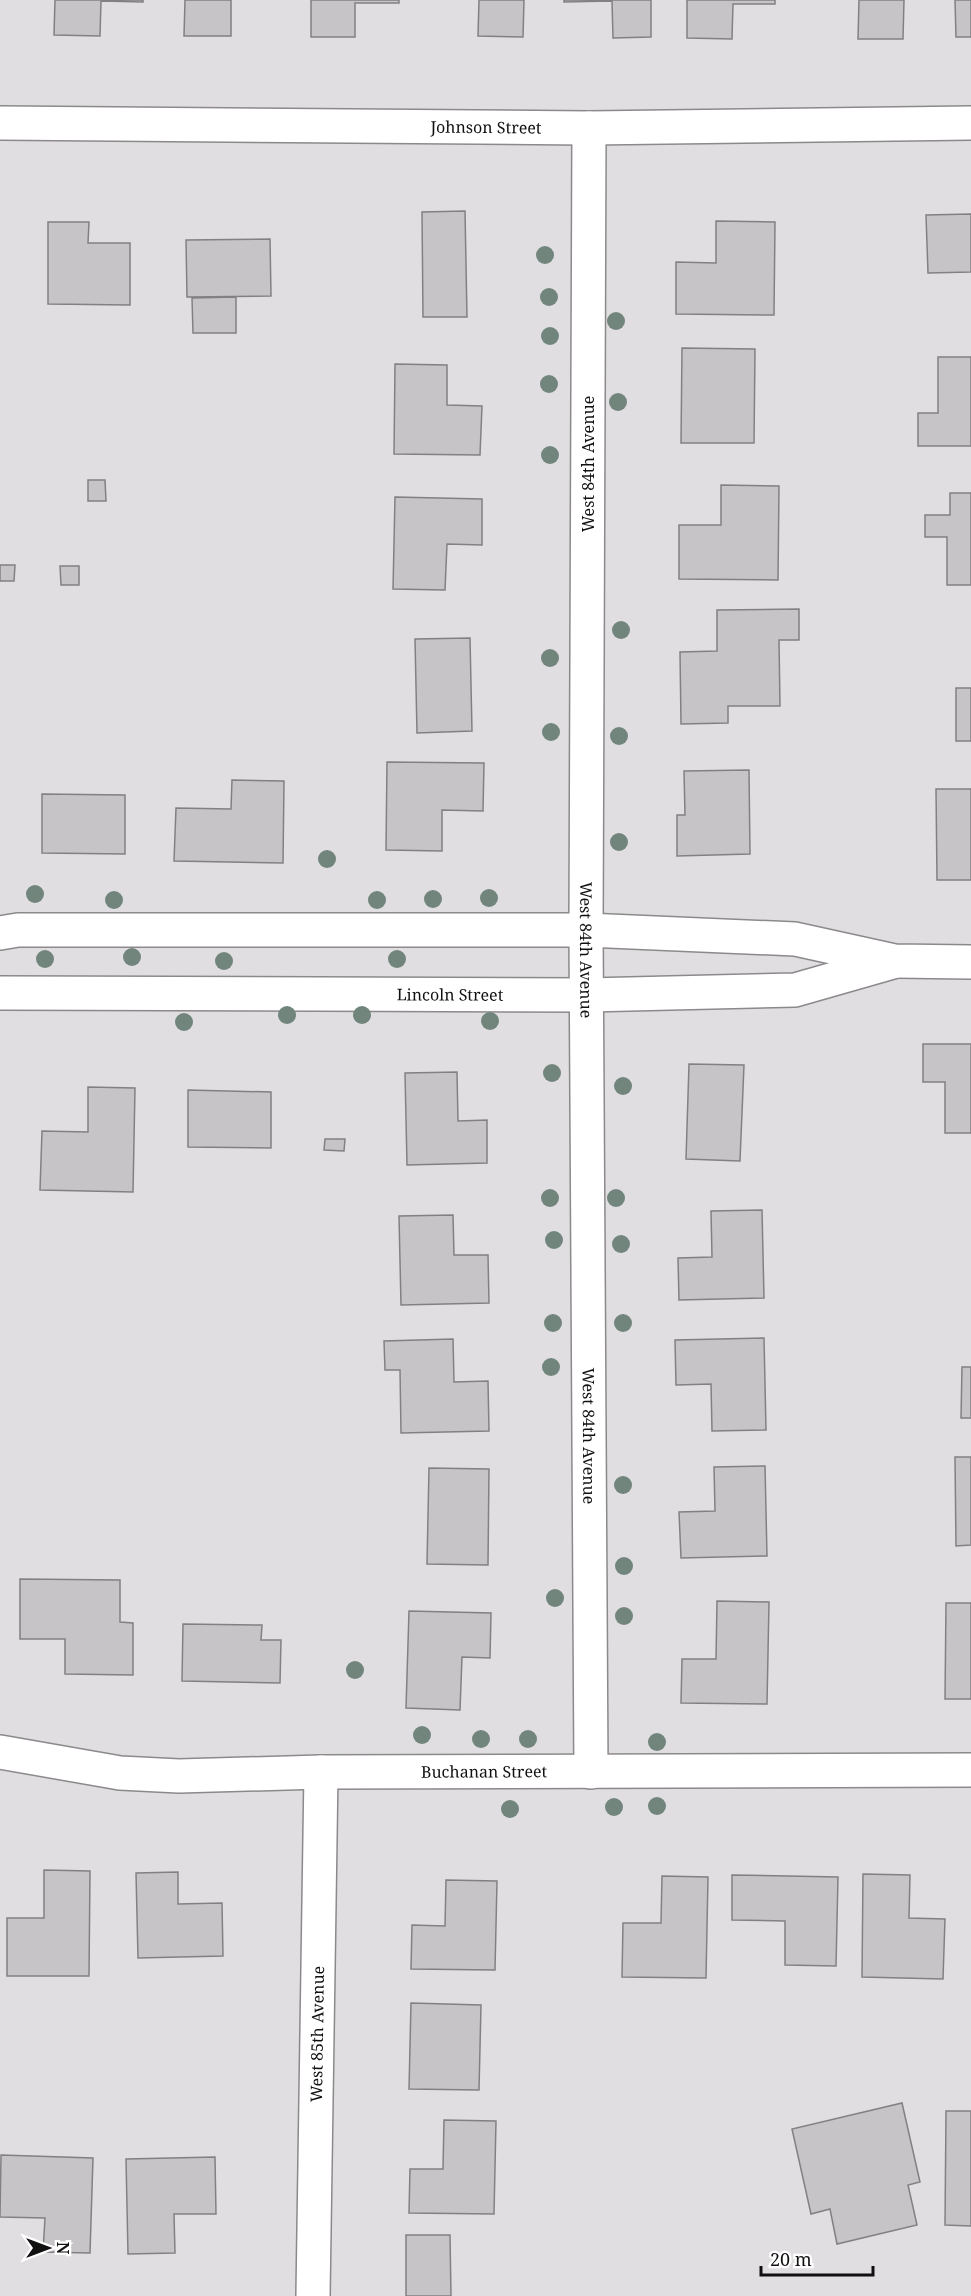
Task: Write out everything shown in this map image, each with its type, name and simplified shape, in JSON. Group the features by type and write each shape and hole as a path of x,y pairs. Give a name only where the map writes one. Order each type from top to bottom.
{"street":[{"name":"Johnson Street","path":"0,123 590,128 971,123"},
{"name":"West 84th Avenue","path":"590,128 586,930 591,1772"},
{"name":"Lincoln Street","path":"0,933 18,930 586,930 795,939 895,961 971,962"},
{"name":"Lincoln Street","path":"0,993 588,995 795,990 895,961"},
{"name":"Buchanan Street","path":"0,1752 120,1773 180,1776 321,1772 971,1770"},
{"name":"West 85th Avenue","path":"313,2296 321,1772"}],"building":[{"path":"55,0 143,0 143,2 101,1 100,36 54,35"},
{"path":"185,0 231,0 231,36 184,36"},
{"path":"311,0 399,0 399,3 355,3 355,37 311,37"},
{"path":"479,0 524,0 523,37 478,36"},
{"path":"564,0 651,0 651,37 613,38 612,1 564,2"},
{"path":"687,0 775,0 775,4 733,4 732,39 687,38"},
{"path":"859,0 904,0 903,39 858,39"},
{"path":"955,0 971,0 971,37 956,37"},
{"path":"465,211 467,317 423,317 422,212"},
{"path":"971,214 971,272 928,273 926,215"},
{"path":"716,221 775,222 774,315 676,314 676,262 716,263"},
{"path":"48,222 89,222 88,243 130,243 130,305 48,304"},
{"path":"270,239 271,296 187,297 186,240"},
{"path":"236,297 236,333 193,333 192,298"},
{"path":"682,348 755,349 754,443 681,443"},
{"path":"938,357 971,357 971,446 918,446 918,413 938,413"},
{"path":"395,364 447,365 447,405 482,406 480,455 394,454"},
{"path":"88,480 105,480 106,501 88,501"},
{"path":"721,485 779,486 778,580 679,579 679,525 721,525"},
{"path":"950,493 971,493 971,585 947,585 947,537 925,537 925,515 950,515"},
{"path":"395,497 482,499 482,545 447,544 445,590 393,589"},
{"path":"0,565 15,565 14,581 0,581"},
{"path":"60,566 79,566 79,585 61,585"},
{"path":"799,609 799,640 779,640 780,706 728,706 728,723 681,724 680,652 717,651 717,610"},
{"path":"470,638 472,731 417,733 415,639"},
{"path":"956,688 971,688 971,741 956,741"},
{"path":"387,762 484,763 483,811 442,810 442,851 386,850"},
{"path":"749,770 750,854 677,856 677,815 685,815 684,771"},
{"path":"232,780 284,781 283,863 174,861 176,808 231,809"},
{"path":"936,789 971,789 971,880 937,880"},
{"path":"42,794 125,795 125,854 42,853"},
{"path":"923,1044 971,1044 971,1133 945,1133 945,1082 923,1082"},
{"path":"689,1064 744,1065 740,1161 686,1159"},
{"path":"457,1072 458,1121 487,1120 487,1163 407,1165 405,1073"},
{"path":"88,1087 135,1088 133,1192 40,1190 42,1131 88,1132"},
{"path":"188,1090 271,1092 271,1148 188,1147"},
{"path":"325,1139 345,1139 344,1151 324,1150"},
{"path":"762,1210 764,1298 679,1300 678,1258 712,1257 711,1211"},
{"path":"453,1215 454,1255 488,1255 489,1303 401,1305 399,1216"},
{"path":"764,1338 766,1430 712,1431 711,1384 676,1385 675,1340"},
{"path":"453,1339 454,1382 488,1381 489,1431 401,1433 400,1370 385,1370 384,1341"},
{"path":"962,1367 971,1367 971,1418 961,1418"},
{"path":"955,1457 971,1457 971,1545 956,1546"},
{"path":"765,1466 767,1556 681,1558 679,1512 715,1511 714,1467"},
{"path":"429,1468 489,1469 488,1565 427,1564"},
{"path":"20,1579 120,1580 120,1622 133,1623 133,1675 65,1674 65,1639 20,1639"},
{"path":"717,1601 769,1602 767,1704 681,1703 682,1659 716,1659"},
{"path":"946,1603 971,1603 971,1699 945,1699"},
{"path":"409,1611 491,1613 490,1658 462,1657 460,1710 406,1708"},
{"path":"183,1624 262,1625 261,1640 281,1640 280,1683 182,1681"},
{"path":"44,1870 90,1871 89,1976 7,1976 7,1918 44,1918"},
{"path":"178,1872 178,1904 222,1903 223,1956 138,1958 136,1873"},
{"path":"863,1874 910,1875 909,1918 945,1919 943,1979 862,1977"},
{"path":"732,1875 838,1877 836,1966 785,1965 785,1921 732,1920"},
{"path":"662,1876 708,1877 706,1978 622,1977 623,1923 661,1923"},
{"path":"446,1880 497,1881 495,1970 411,1969 412,1925 445,1926"},
{"path":"411,2003 481,2005 479,2090 409,2089"},
{"path":"902,2103 920,2182 908,2185 917,2225 837,2244 830,2209 811,2214 792,2129"},
{"path":"946,2111 971,2111 971,2226 945,2225"},
{"path":"444,2120 496,2121 494,2214 409,2213 410,2169 443,2169"},
{"path":"1,2155 93,2158 90,2253 43,2252 45,2218 0,2217"},
{"path":"215,2157 216,2214 174,2214 175,2253 128,2254 126,2159"},
{"path":"406,2235 450,2235 451,2296 406,2296"}]}
